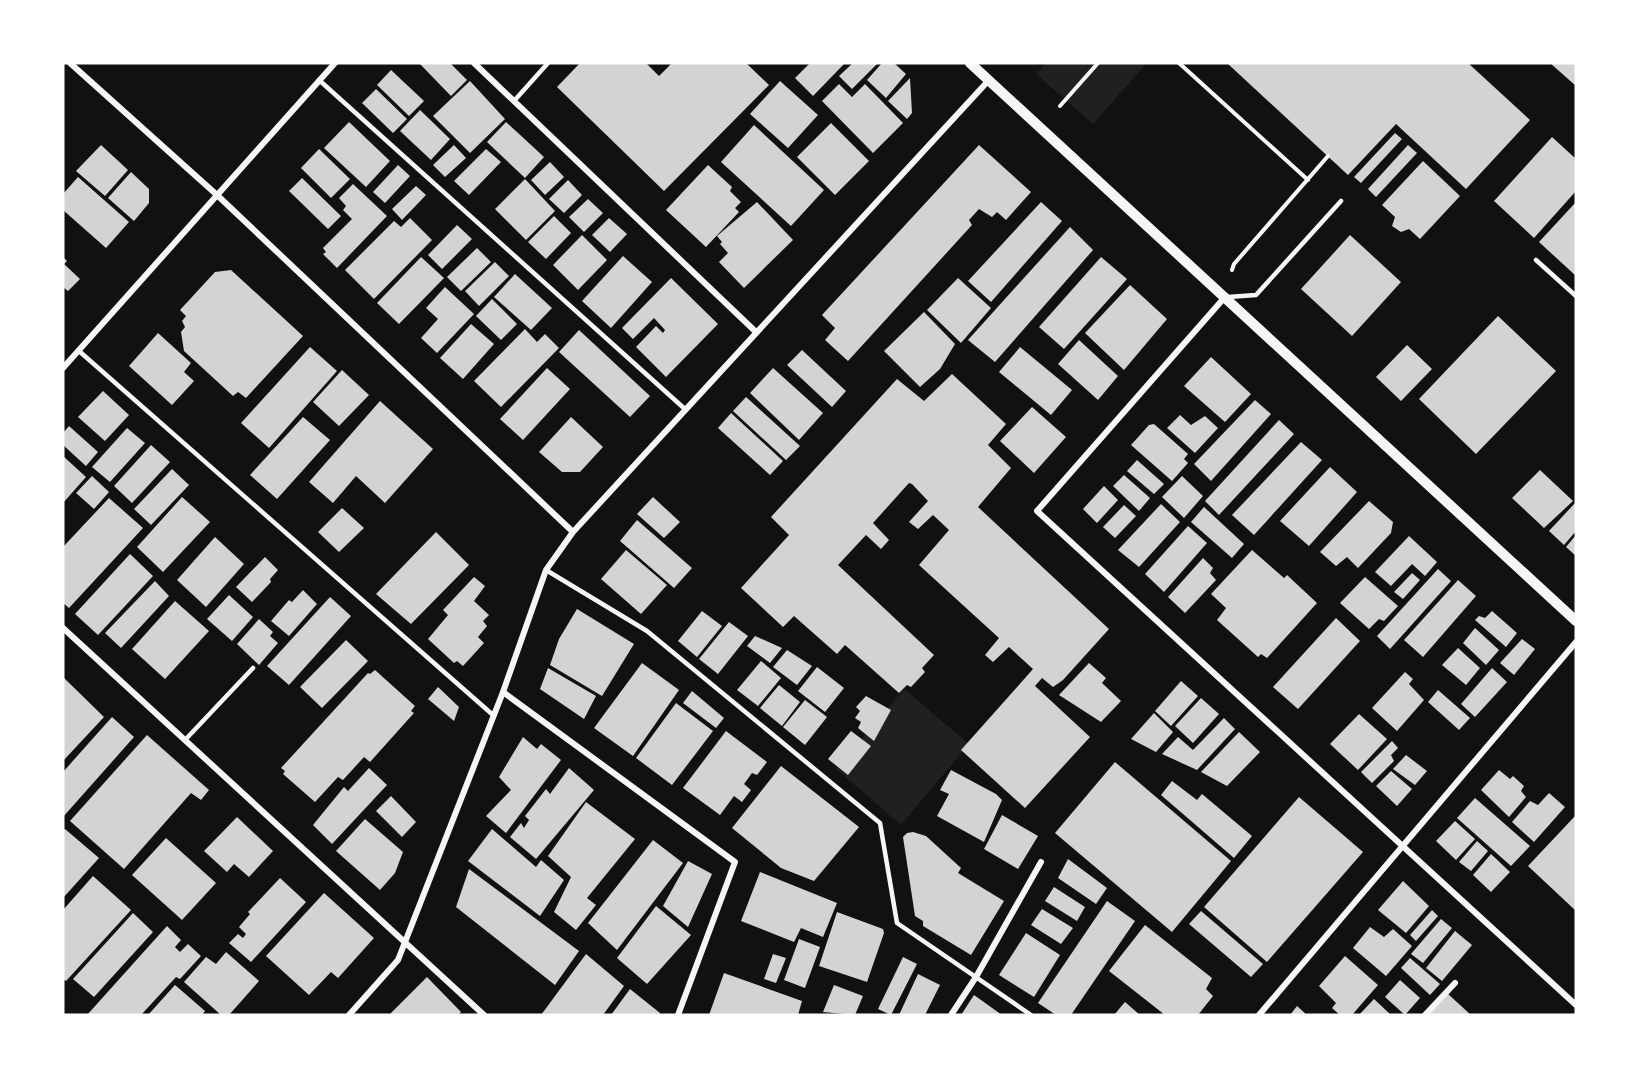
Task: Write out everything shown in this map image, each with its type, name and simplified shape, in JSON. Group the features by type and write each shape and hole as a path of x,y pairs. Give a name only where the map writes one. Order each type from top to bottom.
{"street":[{"path":"70,63 217,195 573,532"},
{"path":"63,368 335,63"},
{"path":"474,63 756,332"},
{"path":"970,63 1576,621"},
{"path":"350,1015 398,960 503,692 546,570 573,532 989,80"},
{"path":"1225,297 1037,511 1403,844 1576,1005"},
{"path":"63,628 484,1015"},
{"path":"1259,1015 1576,642"},
{"path":"503,692 735,862 678,1015"},
{"path":"951,1015 976,977 1041,862"},
{"path":"1425,1015 1455,982"}],"lane":[{"path":"514,101 548,63"},
{"path":"319,80 686,410"},
{"path":"1225,297 1256,295 1341,201"},
{"path":"1536,260 1576,296"},
{"path":"79,351 493,715"},
{"path":"546,570 647,631 880,823 897,923 1031,1015"},
{"path":"185,740 253,668"}],"path":[{"path":"1060,106 1098,63"},
{"path":"1179,63 1308,180"},
{"path":"1225,297 1234,264 1328,156"}],"shaded area":[{"path":"1046,63 1147,63 1093,124 1036,74"},
{"path":"904,689 969,744 901,825 836,769"}],"building":[{"path":"419,63 450,63 467,80 451,96"},
{"path":"580,63 646,63 659,76 672,63 746,63 769,85 664,191 557,87"},
{"path":"810,63 845,63 813,96 795,78"},
{"path":"853,63 878,63 852,89 839,76"},
{"path":"882,63 894,63 906,74 886,98 867,80"},
{"path":"1227,63 1468,63 1530,120 1466,189 1396,124 1348,175"},
{"path":"1550,63 1576,63 1576,86"},
{"path":"391,70 424,101 409,116 377,85"},
{"path":"910,78 912,113 907,119 888,101"},
{"path":"470,81 505,119 470,153 433,116"},
{"path":"780,81 818,115 788,148 750,114"},
{"path":"839,84 852,97 865,84 903,123 873,153 822,101"},
{"path":"376,89 407,119 393,133 362,103"},
{"path":"420,110 450,139 431,160 400,131"},
{"path":"349,122 390,161 366,187 324,148"},
{"path":"506,122 544,157 525,178 487,142"},
{"path":"831,123 869,161 835,195 797,157"},
{"path":"754,125 824,190 791,226 721,162"},
{"path":"1395,133 1402,139 1361,183 1354,177"},
{"path":"1552,137 1576,159 1576,191 1534,238 1494,201"},
{"path":"101,145 128,170 105,196 76,171"},
{"path":"454,145 466,158 445,177 433,165"},
{"path":"979,145 1031,192 1006,220 997,212 992,217 979,209 969,220 972,225 848,361 825,340 835,328 822,315"},
{"path":"1408,145 1417,153 1376,197 1368,189"},
{"path":"319,149 350,179 331,198 301,168"},
{"path":"486,149 501,162 469,195 454,181"},
{"path":"1423,161 1460,196 1420,239 1409,229 1401,232 1392,226 1395,217 1382,205"},
{"path":"550,162 564,177 545,195 531,180"},
{"path":"398,165 410,176 385,203 373,192"},
{"path":"708,165 732,187 730,191 741,202 735,208 739,212 706,247 666,210"},
{"path":"131,172 149,189 149,203 134,221 108,198"},
{"path":"78,177 129,222 106,248 63,210 63,194"},
{"path":"302,178 341,216 328,229 289,191"},
{"path":"525,179 555,211 526,240 495,209"},
{"path":"568,180 582,195 564,213 549,199"},
{"path":"353,184 387,216 337,268 323,254 326,252 323,248 352,219 343,210 346,206 339,198"},
{"path":"416,186 426,195 402,220 392,209"},
{"path":"588,199 603,213 584,232 569,217"},
{"path":"757,202 793,240 744,288 719,262 728,253 720,244 722,242 717,236"},
{"path":"1041,202 1062,221 991,302 968,281"},
{"path":"1576,202 1576,276 1539,242"},
{"path":"554,216 571,233 546,259 528,242"},
{"path":"410,218 432,240 374,299 345,270 394,221 401,227"},
{"path":"609,218 627,234 610,252 592,235"},
{"path":"457,225 472,239 442,269 428,255"},
{"path":"1070,227 1093,250 995,362 968,340"},
{"path":"582,235 607,260 578,290 553,265"},
{"path":"1350,235 1401,282 1352,336 1301,289"},
{"path":"477,248 491,262 461,291 447,277"},
{"path":"623,256 652,282 611,328 582,301"},
{"path":"63,257 67,261 64,264 80,279 68,291 63,287"},
{"path":"421,257 444,278 399,324 377,303"},
{"path":"1101,257 1127,279 1064,349 1039,327"},
{"path":"495,262 509,276 479,306 465,291"},
{"path":"231,270 303,336 246,398 238,392 233,396 184,351 181,332 185,327 182,321 186,316 180,310 215,272"},
{"path":"515,274 552,308 531,330 494,297"},
{"path":"671,278 718,324 666,377 636,347 656,326 663,333 665,330 654,318 633,339 622,328"},
{"path":"958,278 991,308 961,343 927,310"},
{"path":"1130,285 1167,319 1124,370 1085,333"},
{"path":"445,287 474,314 437,353 421,338 438,319 426,308"},
{"path":"492,299 517,324 501,340 476,316"},
{"path":"924,312 955,344 940,369 920,387 884,351"},
{"path":"1498,316 1556,371 1476,454 1419,399"},
{"path":"471,324 494,344 463,379 440,358"},
{"path":"525,329 537,342 545,334 559,348 501,407 474,381"},
{"path":"579,330 650,396 630,417 559,352"},
{"path":"158,333 191,363 184,372 194,381 172,405 129,366"},
{"path":"1079,340 1118,376 1098,400 1058,364"},
{"path":"1407,345 1432,369 1401,401 1376,377"},
{"path":"310,347 337,371 269,448 241,423"},
{"path":"1020,347 1072,390 1051,415 999,372"},
{"path":"802,350 846,391 832,407 787,365"},
{"path":"1211,357 1251,394 1225,422 1184,386"},
{"path":"547,368 570,389 523,440 500,419"},
{"path":"773,368 823,413 799,440 750,393"},
{"path":"342,370 369,395 339,426 313,402"},
{"path":"952,374 1006,424 988,445 1011,468 978,507 1109,629 1063,680 1053,687 1042,678 1035,686 1090,737 1025,808 961,750 1033,669 1009,647 993,662 985,655 999,638 919,565 949,530 933,515 918,529 909,522 928,501 912,484 909,483 873,523 889,540 881,549 866,535 838,565 934,655 922,668 925,672 911,687 907,685 899,693 845,645 837,654 794,616 783,627 741,588 789,535 771,517 897,379 924,401"},
{"path":"103,391 129,415 105,441 78,417"},
{"path":"746,397 800,446 786,460 733,411"},
{"path":"1255,400 1271,414 1211,481 1194,464"},
{"path":"380,401 433,449 385,503 356,476 333,503 309,482"},
{"path":"1032,407 1066,437 1034,473 1000,441"},
{"path":"731,413 783,461 770,475 718,428"},
{"path":"1180,415 1191,425 1205,416 1218,428 1195,453 1167,428"},
{"path":"303,417 330,440 277,499 250,475"},
{"path":"571,417 603,447 580,472 562,472 539,452"},
{"path":"1279,420 1294,434 1219,515 1205,501"},
{"path":"1154,424 1188,454 1184,459 1188,463 1172,481 1131,445 1149,425"},
{"path":"69,426 98,452 86,466 63,445 63,433"},
{"path":"127,428 145,443 110,482 92,467"},
{"path":"1301,442 1322,460 1254,535 1232,515"},
{"path":"151,445 170,462 132,503 114,486"},
{"path":"63,456 86,477 63,503"},
{"path":"1137,460 1164,484 1154,494 1127,471"},
{"path":"1330,467 1357,492 1309,546 1280,521"},
{"path":"172,469 189,485 151,525 134,509"},
{"path":"1540,470 1573,501 1544,528 1512,498"},
{"path":"1124,475 1150,498 1139,511 1113,486"},
{"path":"92,476 109,492 94,509 76,493"},
{"path":"1182,476 1203,496 1184,518 1162,497"},
{"path":"1104,486 1118,500 1097,523 1083,509"},
{"path":"182,497 210,522 163,572 137,547"},
{"path":"653,497 680,522 664,538 637,514"},
{"path":"109,498 143,528 69,608 63,603 63,547"},
{"path":"1369,501 1393,522 1391,533 1358,568 1347,557 1336,566 1320,552"},
{"path":"1576,502 1576,531 1564,545 1549,531"},
{"path":"1161,504 1180,522 1139,567 1118,550"},
{"path":"1124,505 1136,516 1115,538 1103,527"},
{"path":"1204,507 1244,544 1232,558 1191,522"},
{"path":"342,508 364,528 339,552 318,532"},
{"path":"637,520 692,568 674,588 620,541"},
{"path":"1188,526 1207,543 1164,592 1145,574"},
{"path":"436,532 469,565 411,624 376,594"},
{"path":"1576,535 1576,556 1566,547"},
{"path":"1409,536 1437,562 1425,576 1412,564 1391,586 1375,572"},
{"path":"215,537 244,564 206,607 177,580"},
{"path":"626,550 667,585 641,614 601,579"},
{"path":"1252,550 1284,578 1287,575 1317,603 1267,658 1261,654 1258,657 1217,620 1226,608 1211,594"},
{"path":"130,554 153,576 98,635 75,614"},
{"path":"265,557 278,570 270,579 271,582 252,602 236,587"},
{"path":"1203,558 1213,568 1210,573 1216,580 1185,613 1168,597"},
{"path":"1438,569 1451,581 1390,649 1377,636"},
{"path":"1412,573 1420,580 1403,599 1394,592"},
{"path":"474,577 485,586 474,601 489,615 483,621 487,626 478,637 484,643 463,666 457,661 454,663 428,639 448,615 443,610"},
{"path":"1365,577 1398,606 1384,621 1379,619 1369,629 1340,603"},
{"path":"1458,580 1476,596 1423,657 1404,640"},
{"path":"155,581 169,596 121,648 105,633"},
{"path":"303,590 317,604 289,636 271,621 289,600 292,602"},
{"path":"229,595 253,617 232,641 207,619"},
{"path":"330,597 351,616 289,685 267,666"},
{"path":"175,601 209,631 165,679 132,649"},
{"path":"577,609 634,644 602,696 550,665 559,639"},
{"path":"702,611 722,626 697,657 678,641"},
{"path":"1492,611 1517,633 1506,647 1475,620 1479,616 1485,618"},
{"path":"1336,618 1360,641 1298,709 1273,687"},
{"path":"259,619 273,632 270,636 278,643 259,665 237,644"},
{"path":"729,622 748,636 718,674 699,659"},
{"path":"1475,628 1499,650 1486,665 1463,643"},
{"path":"755,636 782,648 770,663 747,646"},
{"path":"1522,639 1535,649 1514,675 1500,663"},
{"path":"346,640 368,661 322,708 300,687"},
{"path":"1458,648 1480,668 1466,685 1442,665"},
{"path":"787,650 812,666 797,685 773,667"},
{"path":"761,661 781,678 758,706 737,690"},
{"path":"642,663 679,690 633,756 594,728"},
{"path":"1089,663 1106,678 1102,683 1121,701 1101,722 1059,695"},
{"path":"817,667 844,688 825,712 798,691"},
{"path":"548,668 596,696 584,719 540,689"},
{"path":"1492,668 1507,682 1475,717 1461,704"},
{"path":"375,670 415,706 411,711 414,713 370,762 364,757 343,780 338,777 315,802 283,774 285,771 281,768 368,673"},
{"path":"1405,672 1413,679 1409,684 1424,700 1397,731 1372,708"},
{"path":"63,677 104,717 63,761"},
{"path":"1181,681 1198,696 1171,726 1155,711"},
{"path":"779,685 800,702 782,726 760,708"},
{"path":"438,687 459,707 454,721 428,699"},
{"path":"1438,690 1470,718 1459,730 1428,702"},
{"path":"692,691 724,718 716,728 683,703"},
{"path":"866,696 891,710 874,741 858,728 861,722 855,718 860,711 856,707"},
{"path":"1201,698 1219,714 1193,743 1175,726"},
{"path":"805,700 827,717 805,745 783,727"},
{"path":"676,703 713,731 672,785 636,758"},
{"path":"1154,713 1173,732 1156,752 1131,739"},
{"path":"1359,714 1387,739 1358,770 1330,744"},
{"path":"112,717 134,737 63,817 63,772"},
{"path":"1224,718 1235,729 1197,770 1162,754 1178,737 1193,750"},
{"path":"726,731 767,762 757,775 752,773 744,784 751,790 742,802 734,796 720,815 683,788"},
{"path":"851,731 871,746 848,775 828,759"},
{"path":"1239,732 1260,752 1227,786 1201,772"},
{"path":"147,735 209,790 201,800 191,793 124,869 70,821"},
{"path":"523,737 537,749 541,744 561,760 506,833 486,816 511,790 499,777"},
{"path":"1392,741 1398,748 1391,755 1394,761 1372,783 1361,772"},
{"path":"1406,755 1427,771 1415,785 1393,769"},
{"path":"1115,762 1231,861 1172,932 1055,833"},
{"path":"781,766 859,827 814,881 781,868 732,828"},
{"path":"369,768 387,785 332,844 313,825 344,787 348,791"},
{"path":"569,768 594,790 536,859 510,837 521,823 524,828 529,820 525,816 546,789 550,794"},
{"path":"951,770 996,794 1002,800 984,842 937,816 949,794 940,790"},
{"path":"1499,770 1510,779 1513,776 1524,786 1521,791 1526,797 1509,817 1481,790"},
{"path":"1391,771 1412,789 1397,806 1376,786"},
{"path":"1172,781 1197,800 1202,794 1252,836 1234,858 1161,795"},
{"path":"1549,793 1565,807 1534,842 1512,822 1530,801 1538,805"},
{"path":"391,796 416,822 402,837 376,811"},
{"path":"1299,797 1363,852 1267,962 1204,907"},
{"path":"1475,798 1530,846 1511,866 1457,818"},
{"path":"586,802 635,839 587,898 596,905 576,930 554,912 571,877 548,856"},
{"path":"1002,815 1038,836 1018,869 984,849"},
{"path":"1576,815 1576,911 1528,866"},
{"path":"237,817 273,851 249,877 234,864 227,872 204,851"},
{"path":"365,819 403,852 395,873 380,890 336,851"},
{"path":"1455,821 1475,839 1456,860 1436,841"},
{"path":"65,829 99,858 63,898 63,831"},
{"path":"492,829 536,867 541,860 564,880 540,916 468,861"},
{"path":"913,832 926,836 961,868 958,873 1004,901 971,955 923,926 923,921 915,916 903,837"},
{"path":"166,838 216,883 182,920 132,875"},
{"path":"653,840 683,863 617,950 588,923"},
{"path":"1477,841 1488,851 1471,871 1459,862"},
{"path":"1491,854 1510,872 1491,892 1473,875"},
{"path":"1068,859 1107,888 1096,904 1058,878"},
{"path":"688,861 712,874 688,927 663,906"},
{"path":"469,869 579,951 555,985 456,907"},
{"path":"760,872 837,903 823,937 801,928 794,942 741,921"},
{"path":"93,876 131,910 66,981 63,979 63,910"},
{"path":"280,878 306,902 251,962 229,943 238,934 243,938 246,934 239,927 250,914 248,912"},
{"path":"1403,881 1429,906 1406,933 1378,910"},
{"path":"1054,887 1085,907 1077,921 1045,901"},
{"path":"324,893 374,938 338,978 331,972 309,995 266,956"},
{"path":"1107,901 1135,921 1071,1015 1056,1015 1038,1003"},
{"path":"656,906 691,935 647,984 617,958"},
{"path":"1042,909 1073,928 1061,944 1031,925"},
{"path":"1432,910 1438,916 1416,941 1410,935"},
{"path":"1201,911 1263,964 1251,977 1189,924"},
{"path":"837,912 883,929 884,933 867,982 819,966"},
{"path":"133,913 153,932 94,997 73,979"},
{"path":"1441,919 1452,928 1423,963 1411,954"},
{"path":"1145,925 1212,978 1206,989 1213,996 1198,1015 1165,1015 1109,971"},
{"path":"167,926 181,940 175,947 180,952 188,944 201,956 180,979 176,977 141,1015 87,1015"},
{"path":"1370,927 1384,937 1393,929 1412,946 1386,976 1353,948"},
{"path":"1455,931 1472,945 1442,981 1426,968"},
{"path":"1026,933 1060,955 1034,997 999,975"},
{"path":"799,939 820,947 805,988 784,980"},
{"path":"226,952 259,981 229,1015 221,1015 184,982 206,957 216,964"},
{"path":"586,954 624,986 603,1015 541,1015"},
{"path":"773,954 786,958 776,983 764,979"},
{"path":"1345,956 1378,985 1352,1015 1340,1015 1332,1008 1336,1003 1319,986"},
{"path":"903,957 917,964 891,1015 878,1009"},
{"path":"1410,958 1440,984 1430,995 1401,968"},
{"path":"724,973 802,1001 798,1015 709,1015"},
{"path":"918,974 940,985 925,1015 899,1015"},
{"path":"427,977 461,1012 458,1015 389,1015"},
{"path":"1400,980 1420,998 1405,1015 1385,997"},
{"path":"175,985 205,1011 202,1015 148,1015"},
{"path":"834,985 863,996 855,1015 823,1012"},
{"path":"630,989 660,1013 658,1015 611,1015"},
{"path":"1448,994 1471,1015 1428,1015"},
{"path":"974,995 1002,1015 961,1015"},
{"path":"1374,999 1391,1015 1359,1015"},
{"path":"1125,1002 1140,1015 1114,1015"},
{"path":"1297,1006 1307,1015 1290,1015"}]}
